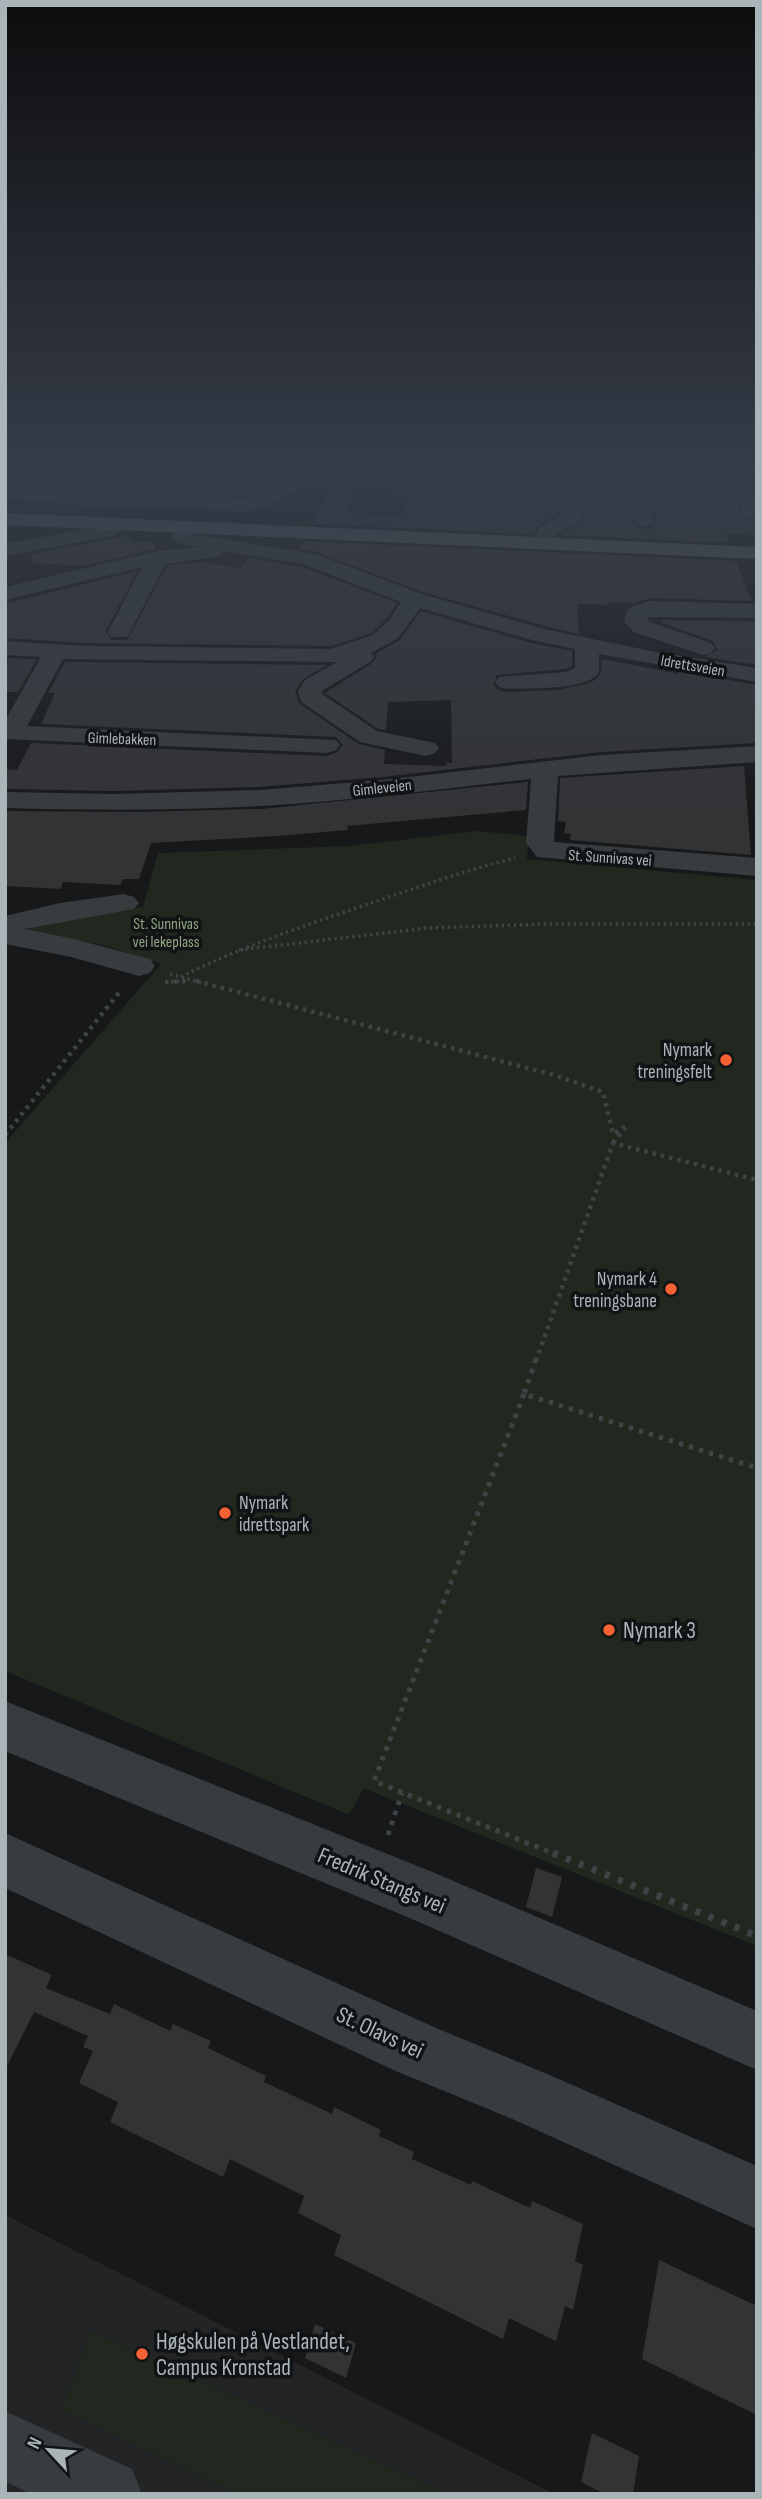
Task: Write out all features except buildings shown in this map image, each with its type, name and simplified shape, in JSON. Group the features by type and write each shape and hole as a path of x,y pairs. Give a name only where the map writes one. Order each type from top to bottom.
{"street":[{"path":"5,594 36,587"},
{"path":"118,632 142,587"},
{"name":"Idrettsveien","path":"382,587 499,625 656,659 757,675"},
{"path":"5,648 56,652 331,656 374,643 393,632 414,599"},
{"path":"757,611 650,608 636,612 634,617 642,627 696,647 757,659"},
{"path":"374,643 370,652 314,685 310,697 369,737 426,748"},
{"path":"508,682 577,678 587,671 587,645"},
{"name":"Gimlebakken","path":"56,652 11,733 327,745"},
{"path":"656,659 757,659"},
{"name":"Gimleveien","path":"5,800 115,802 260,798 623,761 757,754"},
{"name":"St. Sunnivas vei","path":"545,770 540,843 547,851 757,867"},
{"path":"5,925 60,912 124,903"},
{"path":"5,935 74,948 139,978"},
{"name":"Fredrik Stangs vei","path":"5,1726 430,1899 757,2041"},
{"name":"St. Olavs vei","path":"5,1860 419,2051 531,2097 757,2198"},
{"path":"5,2445 107,2494"}],"path":[{"path":"181,977 239,950 463,872 547,851"},
{"path":"239,950 426,928 549,924 757,924"},
{"path":"5,1135 139,978 181,977 500,1060 603,1092 613,1134 628,1125 613,1143 524,1394 374,1781 757,1936"},
{"path":"139,978 192,980"},
{"path":"613,1143 757,1180"},
{"path":"524,1394 757,1468"}],"shaded area":[{"name":"Høgskulen på Vestlandet, Campus Kronstad","path":"5,2215 554,2494 5,2494"}],"green space":[{"name":"St. Sunnivas vei lekeplass","path":"478,831 529,836 527,859 757,880 757,1946 363,1788 352,1811 347,1814 5,1671 5,1143 161,964 106,946 26,931 38,921 143,907 158,853 348,846"},
{"path":"91,2331 448,2494 238,2494 62,2410"}],"place":[{"name":"Nymark treningsfelt","path":"726,1060"},
{"name":"Nymark 4 treningsbane","path":"671,1289"},
{"name":"Nymark idrettspark","path":"225,1513"},
{"name":"Nymark 3","path":"609,1630"},
{"name":"Høgskulen på Vestlandet, Campus Kronstad","path":"142,2354"}]}
